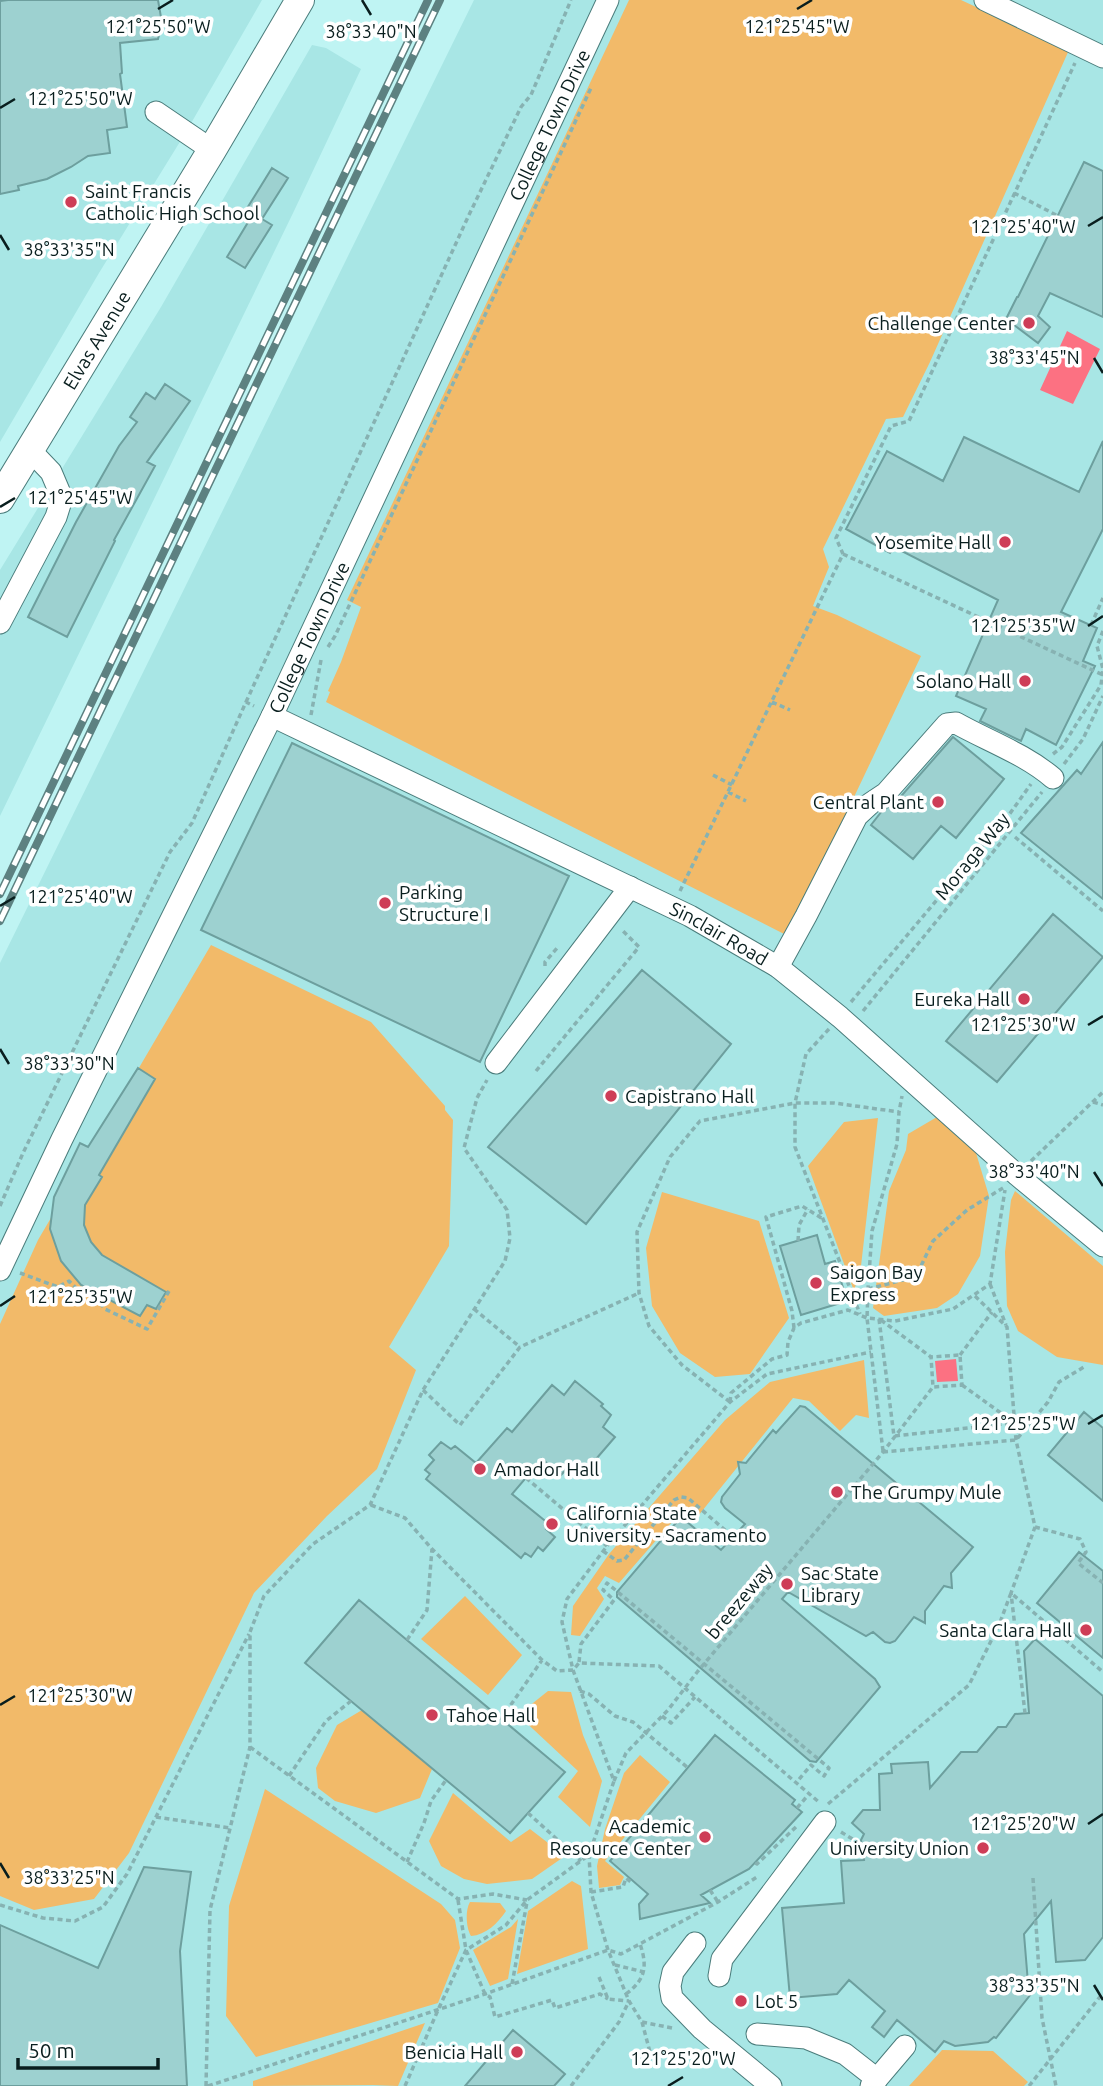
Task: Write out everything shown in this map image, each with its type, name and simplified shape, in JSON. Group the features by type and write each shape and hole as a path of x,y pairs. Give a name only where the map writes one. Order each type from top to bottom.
{"main road":[{"name":"Elvas Avenue","path":"0,499 300,1"}],"street":[{"name":"College Town Drive","path":"10,1271 608,0"},
{"path":"985,0 1103,57"},
{"path":"156,111 212,150"},
{"path":"0,623 56,517 62,499 51,472 30,450"},
{"name":"Sinclair Road","path":"272,716 690,916 778,967 847,1015 906,1077 1017,1175 1103,1246"},
{"path":"778,967 857,816 886,793 947,724 956,723 1040,766 1044,772"},
{"path":"496,1063 631,887"},
{"path":"719,1976 722,1959 825,1822"},
{"path":"695,1943 673,1972 671,1998 702,2029 771,2086"},
{"path":"737,2058 763,2026 845,2054 874,2082 905,2046"}],"path":[{"path":"0,1206 23,1153 170,852 192,823 468,217 521,107 531,94 571,0"},
{"path":"1082,47 909,421 891,426 836,538 844,554 1102,675"},
{"path":"311,717 322,657 341,624 591,88"},
{"path":"1014,193 1058,216"},
{"path":"678,896 844,554"},
{"path":"1091,625 1103,598"},
{"path":"861,1316 795,1147 795,1103 806,1054 847,1015 1062,747 1101,685 1103,669 1097,646 1103,631"},
{"path":"252,690 261,694"},
{"name":"Moraga Way","path":"847,1015 1044,772 1083,739 1103,696"},
{"path":"246,702 272,716"},
{"path":"772,702 790,710"},
{"path":"713,775 732,785"},
{"path":"728,792 746,801"},
{"path":"1015,837 1103,911"},
{"path":"536,1071 639,947 618,926"},
{"path":"0,1905 43,1918 75,1920 103,1907 127,1874 250,1632 264,1596 313,1544 370,1505 423,1390 505,1261 510,1238 507,1210 464,1148 477,1098 496,1063"},
{"path":"906,1077 899,1112 897,1144 872,1231 868,1289 867,1318 883,1452 1016,1440 1048,1402 1059,1382 1084,1367"},
{"path":"1017,1175 1103,1092"},
{"path":"1093,1102 1103,1105"},
{"path":"730,1402 682,1365 649,1326 639,1293 637,1232 670,1157 700,1121 795,1103 834,1103 899,1112"},
{"path":"579,1663 659,1666 824,1807 969,1685 999,1625 1035,1527 1016,1440 1007,1327 990,1284 1005,1186 967,1210 933,1241 921,1266 903,1280 868,1289"},
{"path":"730,1402 731,1393 772,1359 787,1355 788,1342 794,1328 792,1311 766,1217 802,1206 823,1219"},
{"path":"798,1241 799,1225 807,1209"},
{"path":"10,1271 58,1287 69,1281 81,1293 91,1293 106,1309 147,1329 169,1291"},
{"path":"794,1328 801,1323 848,1310 867,1318 895,1321 953,1309 990,1284"},
{"path":"423,1390 460,1425 520,1347 639,1293"},
{"path":"975,1296 1007,1327"},
{"path":"474,1309 520,1347"},
{"path":"962,1385 960,1355 992,1312"},
{"path":"879,1319 931,1357 960,1355"},
{"path":"879,1319 894,1436 1014,1423"},
{"path":"614,1781 573,1670 562,1622 567,1599 607,1546 730,1402 767,1374 871,1352"},
{"path":"931,1357 933,1387 962,1385 1014,1423"},
{"name":"breezeway","path":"589,1855 626,1753 662,1716 883,1452 933,1387"},
{"path":"526,1478 607,1546"},
{"path":"603,1551 617,1561 624,1560 674,1500 681,1497 688,1498 733,1537"},
{"path":"370,1505 405,1518 542,1660 557,1671 573,1670 579,1663 581,1644 614,1600 603,1590 607,1583 829,1768 824,1776 811,1765 796,1783"},
{"path":"1035,1527 1080,1539 1086,1552 1078,1563 1103,1583"},
{"path":"407,1640 427,1610 432,1549"},
{"path":"1011,1593 1103,1672"},
{"path":"1011,1593 1025,1713"},
{"path":"250,1632 250,1747 210,1910 207,2086 438,2010 608,1950 621,1954 759,1877"},
{"path":"501,1719 542,1660"},
{"path":"580,1691 589,1694 615,1716 633,1722 687,1767"},
{"path":"662,1716 671,1723 695,1697"},
{"path":"289,1776 326,1721 351,1701"},
{"path":"250,1747 458,1899 493,1895 527,1900"},
{"path":"407,1862 431,1801 446,1780"},
{"path":"797,1808 809,1794"},
{"path":"528,1813 581,1861"},
{"path":"156,1817 230,1828"},
{"path":"755,1863 800,1824"},
{"path":"405,2086 466,1950 506,1925 527,1900 589,1855"},
{"path":"589,1855 591,1892 608,1950 629,2001 642,2022 651,2056"},
{"path":"591,1892 622,1887 626,1878 632,1881"},
{"path":"1033,1878 1042,2018 1056,2086"},
{"path":"710,1890 718,1902"},
{"path":"458,1899 466,1950 485,1994 490,1997 495,2017 552,2000 555,2008 600,1994 608,1999 629,2001"},
{"path":"512,1984 527,1900"},
{"path":"626,1994 638,1985 644,1972 644,1956 640,1944"},
{"path":"614,1965 644,1972"},
{"path":"599,1977 608,1999"},
{"path":"1029,2086 1103,1993"},
{"path":"571,2086 619,2022 629,2001"},
{"path":"642,2022 702,2029"}],"shaded area":[{"name":"Saint Francis Catholic High School","path":"0,0 262,0 0,442"},
{"name":"California State University - Sacramento","path":"474,0 1103,0 1103,2086 0,2086 0,963"},
{"path":"629,0 961,0 1069,50 903,417 886,419 823,549 829,567 813,606 921,656 788,936 326,702 361,607 347,600"},
{"path":"312,45 326,48 361,69 0,816 0,570 161,307"},
{"path":"1067,331 1100,349 1073,404 1040,390"},
{"path":"211,945 371,1022 445,1106 453,1120 449,1246 389,1347 416,1370 377,1469 327,1516 254,1593 129,1853 94,1899 34,1910 0,1896 0,1324 38,1240"},
{"path":"937,1117 976,1153 989,1196 980,1256 958,1294 937,1308 884,1316 873,1308 889,1191 906,1150 908,1134"},
{"path":"878,1118 861,1266 854,1291 808,1166 844,1122"},
{"path":"1015,1191 1103,1266 1103,1365 1057,1357 1018,1331 1007,1306 1005,1252 1011,1200"},
{"path":"662,1192 759,1221 789,1318 750,1374 715,1377 680,1353 652,1306 646,1248"},
{"path":"956,1359 958,1381 937,1382 935,1361"},
{"path":"864,1360 869,1418 856,1415 840,1431 809,1401 793,1398 694,1521 679,1514 619,1583 605,1576 597,1588 604,1599 580,1636 571,1635 573,1606 609,1554 725,1420 770,1382"},
{"path":"465,1596 522,1655 488,1695 421,1639"},
{"path":"548,1691 571,1692 583,1735 602,1781 590,1827 558,1797 578,1771 518,1715"},
{"path":"362,1710 432,1769 420,1798 376,1813 335,1801 318,1788 316,1768 337,1725"},
{"path":"640,1755 670,1782 605,1861 624,1877 620,1885 599,1888 597,1866 605,1829 624,1773"},
{"path":"265,1789 441,1904 455,1920 460,1948 438,2003 256,2057 226,2016 229,1906"},
{"path":"453,1793 511,1842 530,1829 565,1856 532,1879 487,1884 464,1879 441,1866 429,1841"},
{"path":"572,1881 581,1886 588,1949 517,1974 528,1911"},
{"path":"470,1902 500,1903 506,1911 491,1928 471,1936 467,1919"},
{"path":"518,1919 508,1979 490,1986 473,1950 511,1927"},
{"path":"425,2023 398,2086 253,2086 253,2081"},
{"path":"942,2050 993,2051 1028,2082 1024,2086 909,2086"}],"building":[{"path":"158,0 162,23 158,39 120,43 120,74 127,127 107,130 110,153 88,156 47,179 18,186 19,190 0,194 0,1"},
{"path":"1084,162 1103,171 1103,317 1050,293 1038,316 1050,327 1038,343 1006,319"},
{"path":"272,168 288,178 262,219 272,225 245,268 227,257 253,214 246,210"},
{"path":"165,384 190,401 147,462 155,466 114,540 67,637 28,617 76,522 119,446 137,422 130,417 146,393 155,399"},
{"path":"964,437 1079,492 1103,441 1103,529 1061,612 1097,628 1083,661 1095,666 1056,745 1026,729 1021,741 980,721 986,709 956,696 998,600 894,547 890,553 846,529 887,451 943,481"},
{"name":"Central Plant","path":"953,737 1004,779 956,838 941,826 913,859 871,825 882,811 896,802"},
{"path":"1103,742 1103,899 1021,833 1077,770 1081,774"},
{"name":"Parking Structure I","path":"292,743 569,876 480,1062 201,930"},
{"name":"Eureka Hall","path":"1053,914 1103,957 997,1082 946,1041"},
{"name":"Capistrano Hall","path":"642,970 731,1044 586,1224 488,1147"},
{"path":"138,1068 155,1079 99,1175 102,1177 85,1205 84,1225 91,1242 102,1255 166,1292 156,1309 147,1305 140,1316 81,1285 61,1261 50,1229 54,1197 80,1143 88,1147"},
{"name":"Saigon Bay Express","path":"817,1235 825,1264 835,1261 847,1301 801,1315 780,1246"},
{"name":"Amador Hall","path":"575,1381 603,1404 601,1406 611,1415 603,1427 615,1437 584,1473 572,1463 561,1475 542,1459 512,1494 549,1524 546,1529 555,1537 543,1551 538,1547 531,1557 525,1553 521,1558 426,1479 430,1474 425,1470 434,1460 429,1455 441,1442 451,1449 455,1446 476,1463 507,1428 512,1432 552,1385 564,1395"},
{"name":"Sac State Library","path":"800,1406 805,1407 973,1547 951,1573 952,1588 944,1586 925,1611 925,1623 914,1617 895,1641 890,1643 873,1632 866,1636 788,1592 782,1599 875,1679 880,1687 816,1762 810,1761 617,1597 617,1592 681,1517 721,1550 745,1524 721,1502 740,1474 738,1462 746,1463 773,1430 776,1433"},
{"path":"1084,1412 1103,1428 1103,1501 1048,1455"},
{"name":"Santa Clara Hall","path":"1079,1552 1103,1571 1103,1658 1037,1603"},
{"name":"Tahoe Hall","path":"359,1600 565,1772 510,1833 305,1663"},
{"name":"University Union","path":"1035,1639 1103,1696 1103,1937 1085,1960 1056,1962 1051,1901 1024,1934 1028,1983 1035,1989 996,2038 988,2042 955,2046 944,2041 935,2052 897,2020 884,2037 872,2027 885,2011 849,1980 837,1994 790,1998 782,1908 844,1903 841,1861 864,1860 861,1840 864,1834 852,1823 863,1810 880,1810 879,1774 892,1773 891,1764 928,1762 930,1788 961,1752 977,1752 998,1727 1006,1727 1015,1714 1029,1713 1024,1651"},
{"name":"Academic Resource Center","path":"715,1735 795,1800 792,1804 802,1812 749,1869 701,1895 710,1903 640,1919 639,1904 648,1894 610,1861"},
{"path":"144,1867 191,1872 180,1951 187,2086 0,2086 0,1925 98,1968"},
{"name":"Benicia Hall","path":"513,2030 565,2074 554,2086 465,2086"}],"railway":[{"path":"0,894 428,0"},
{"path":"0,921 440,0"}],"place":[{"name":"Saint Francis Catholic High School","path":"71,202"},
{"name":"Challenge Center","path":"1029,323"},
{"name":"Yosemite Hall","path":"1005,542"},
{"name":"Solano Hall","path":"1025,681"},
{"name":"Central Plant","path":"938,802"},
{"name":"Parking Structure I","path":"385,903"},
{"name":"Eureka Hall","path":"1024,999"},
{"name":"Capistrano Hall","path":"611,1096"},
{"name":"Saigon Bay Express","path":"816,1283"},
{"name":"Amador Hall","path":"480,1469"},
{"name":"The Grumpy Mule","path":"837,1492"},
{"name":"California State University - Sacramento","path":"552,1524"},
{"name":"Sac State Library","path":"787,1584"},
{"name":"Santa Clara Hall","path":"1086,1630"},
{"name":"Tahoe Hall","path":"432,1715"},
{"name":"Academic Resource Center","path":"705,1837"},
{"name":"University Union","path":"983,1848"},
{"name":"Lot 5","path":"741,2001"},
{"name":"Benicia Hall","path":"517,2052"}]}
